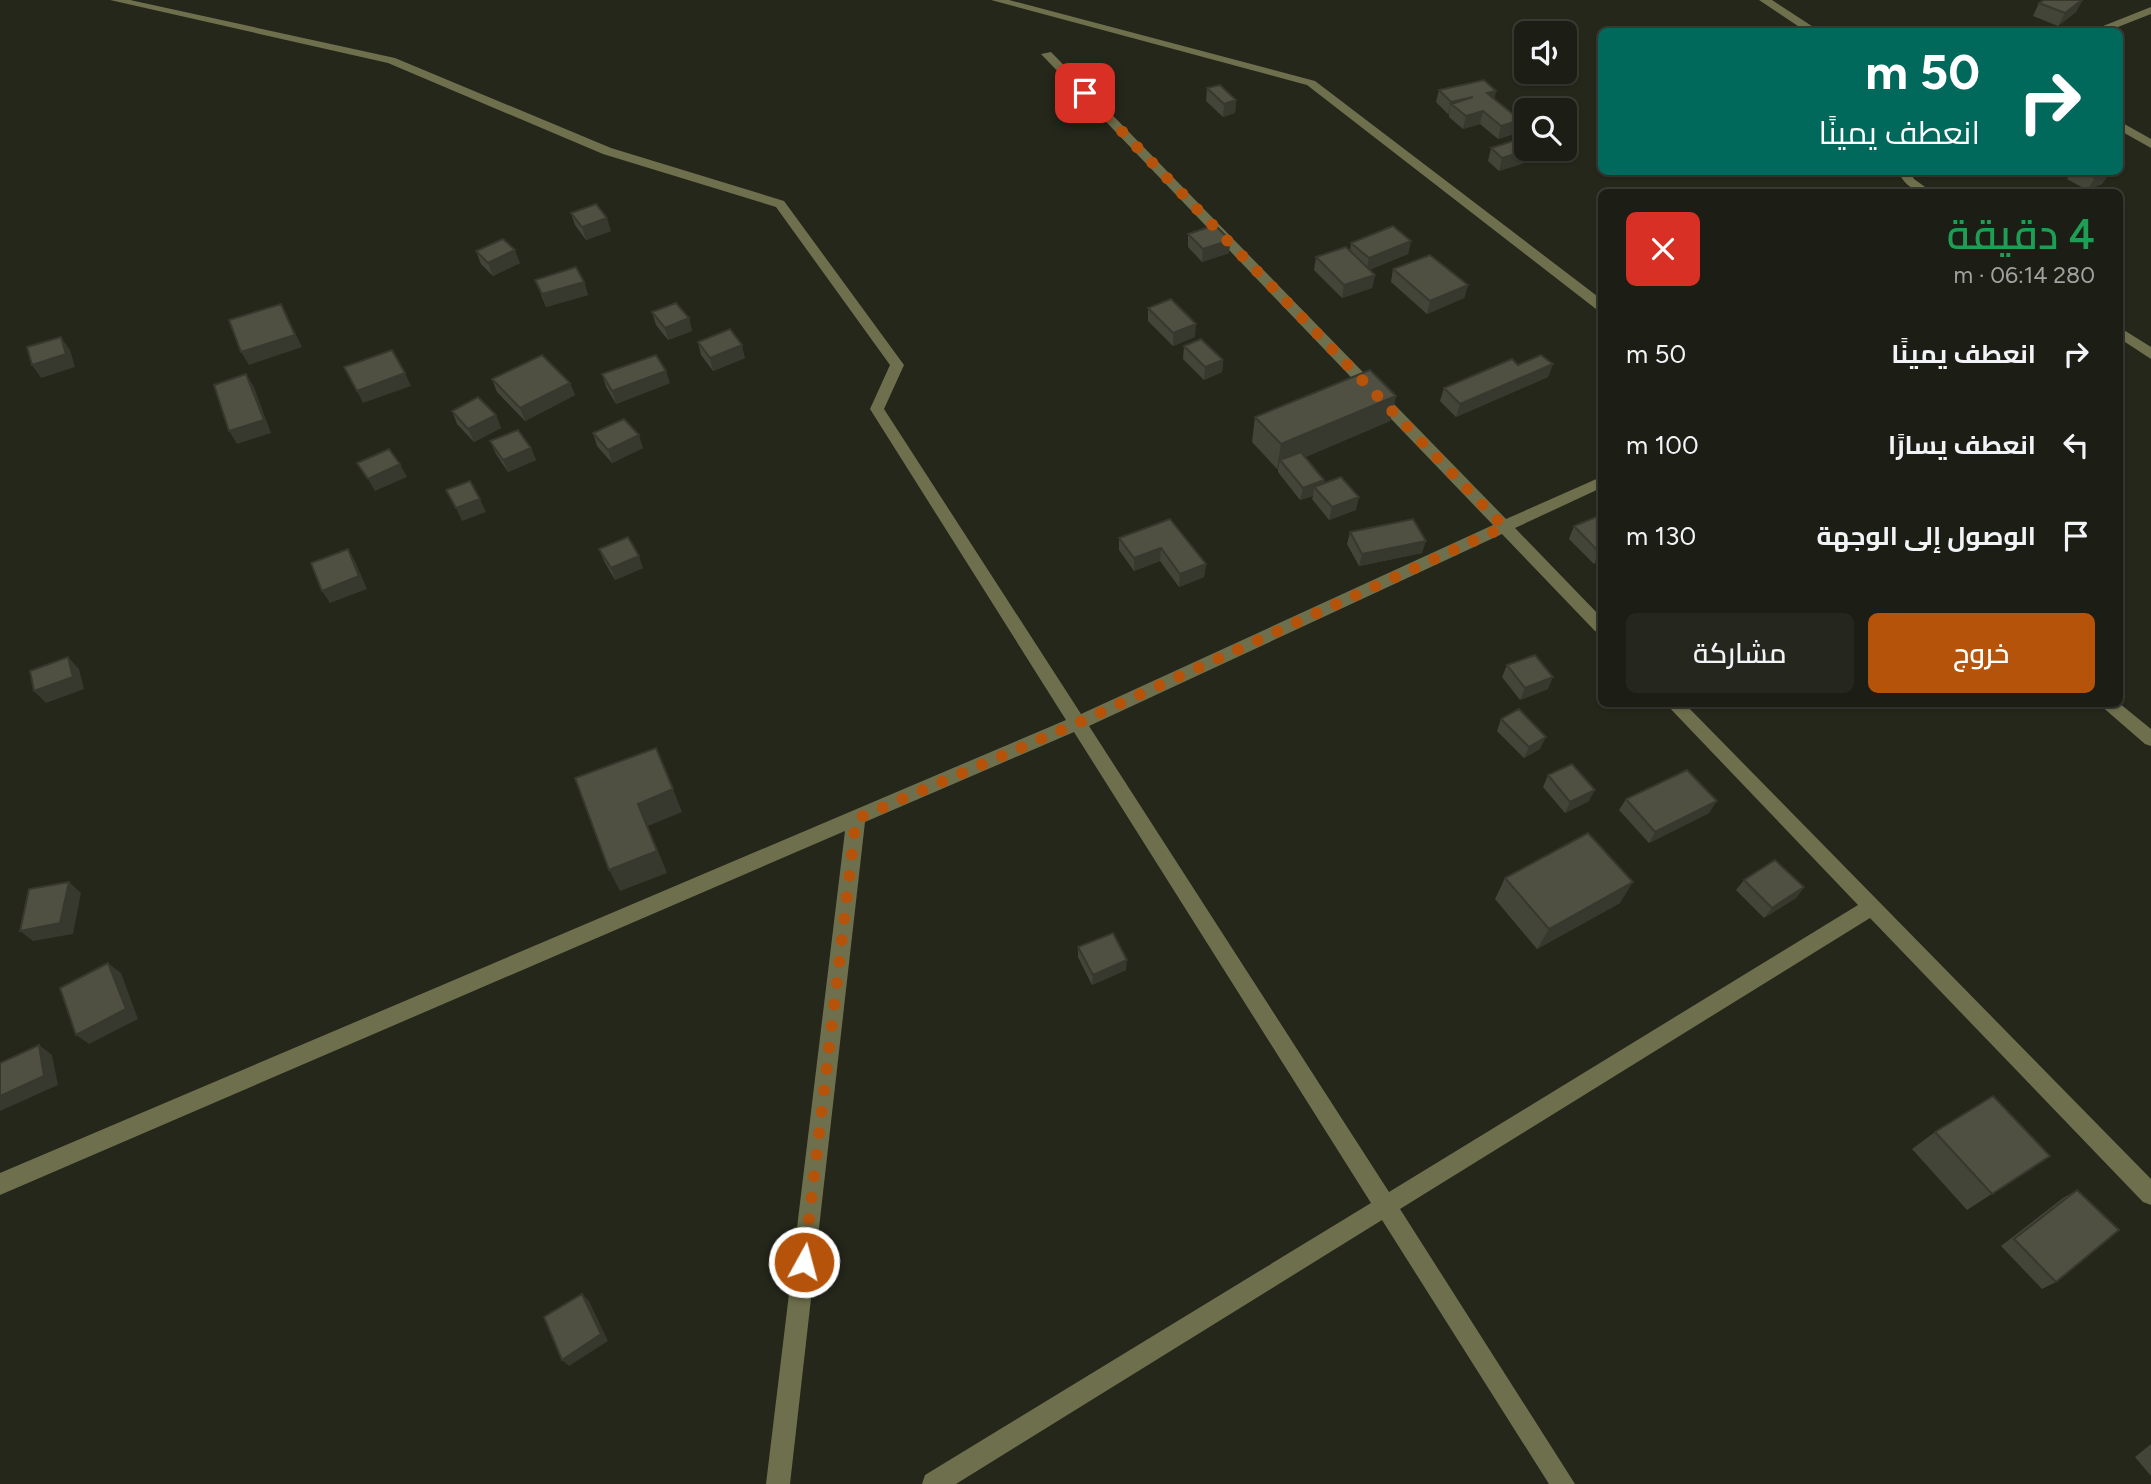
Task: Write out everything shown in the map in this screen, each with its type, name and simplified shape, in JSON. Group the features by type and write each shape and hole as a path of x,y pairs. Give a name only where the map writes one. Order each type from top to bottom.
{"street":[{"path":"115,0 391,60 607,151 780,204 897,365 877,409 1563,1484"},
{"path":"996,0 1311,83 1598,304"},
{"path":"1765,0 1810,28"},
{"path":"2104,28 2151,10"},
{"path":"1047,54 1598,624"},
{"path":"2123,127 2151,144"},
{"path":"1906,175 1909,181 1921,189"},
{"path":"2123,334 2151,354"},
{"path":"0,1184 1078,723 1598,483"},
{"path":"1678,707 2151,1194"},
{"path":"2112,707 2151,739"},
{"path":"778,1484 856,819"},
{"path":"934,1484 1872,907"}],"building":[{"path":"2044,0 2082,0 2065,13 2039,3"},
{"path":"1484,80 1496,91 1487,93 1514,115 1514,122 1501,126 1483,111 1466,116 1451,104 1473,97 1451,102 1439,90"},
{"path":"1220,85 1236,100 1224,104 1207,88"},
{"path":"1514,141 1514,154 1502,158 1491,148"},
{"path":"596,204 607,218 582,227 571,213"},
{"path":"1215,225 1230,240 1203,249 1188,234"},
{"path":"1393,226 1411,241 1369,258 1351,243"},
{"path":"503,239 515,250 488,263 476,251"},
{"path":"1346,247 1375,275 1344,285 1316,257"},
{"path":"1430,255 1468,285 1430,301 1393,269"},
{"path":"576,267 584,282 542,294 535,280"},
{"path":"1171,299 1196,324 1173,333 1148,308"},
{"path":"676,303 689,318 665,328 652,312"},
{"path":"281,304 295,335 241,352 229,320"},
{"path":"730,329 742,345 710,358 698,342"},
{"path":"61,337 66,354 32,365 27,347"},
{"path":"1201,339 1223,360 1205,367 1184,346"},
{"path":"392,350 405,373 357,391 344,367"},
{"path":"542,355 570,383 520,408 492,379"},
{"path":"656,355 666,371 612,391 602,374"},
{"path":"1541,355 1553,364 1460,404 1444,388 1512,359 1518,365"},
{"path":"1370,370 1396,396 1281,444 1255,417"},
{"path":"246,374 264,420 229,431 214,385"},
{"path":"478,397 496,415 468,429 452,411"},
{"path":"624,419 639,435 608,450 593,433"},
{"path":"518,430 531,448 503,460 490,441"},
{"path":"389,449 400,464 368,479 357,463"},
{"path":"1301,452 1324,480 1303,488 1280,460"},
{"path":"1341,477 1359,497 1332,507 1314,487"},
{"path":"470,481 480,499 456,508 446,490"},
{"path":"1598,516 1598,551 1574,526"},
{"path":"1170,519 1206,564 1180,574 1161,548 1134,558 1119,538"},
{"path":"1413,519 1426,541 1362,554 1350,532"},
{"path":"628,537 639,556 611,568 599,549"},
{"path":"348,549 359,576 322,591 311,563"},
{"path":"1535,655 1553,677 1525,688 1507,665"},
{"path":"68,657 73,677 34,691 30,671"},
{"path":"1519,709 1546,737 1529,747 1501,719"},
{"path":"656,748 673,789 638,804 657,851 609,870 575,778"},
{"path":"1572,764 1595,790 1570,802 1548,775"},
{"path":"1687,770 1717,801 1655,832 1626,799"},
{"path":"1588,833 1633,882 1549,929 1505,878"},
{"path":"1775,860 1804,887 1772,908 1744,880"},
{"path":"69,882 60,923 20,931 29,889"},
{"path":"1113,933 1127,960 1093,975 1078,947"},
{"path":"108,963 126,1009 76,1035 60,988"},
{"path":"39,1045 44,1076 0,1096 0,1063"},
{"path":"1993,1096 2050,1156 1992,1194 1935,1132"},
{"path":"2077,1190 2119,1230 2056,1282 2014,1239"},
{"path":"582,1294 601,1334 562,1360 544,1317"}],"route":[{"path":"804,1262 856,819 1078,723 1504,527 1085,93"}]}
